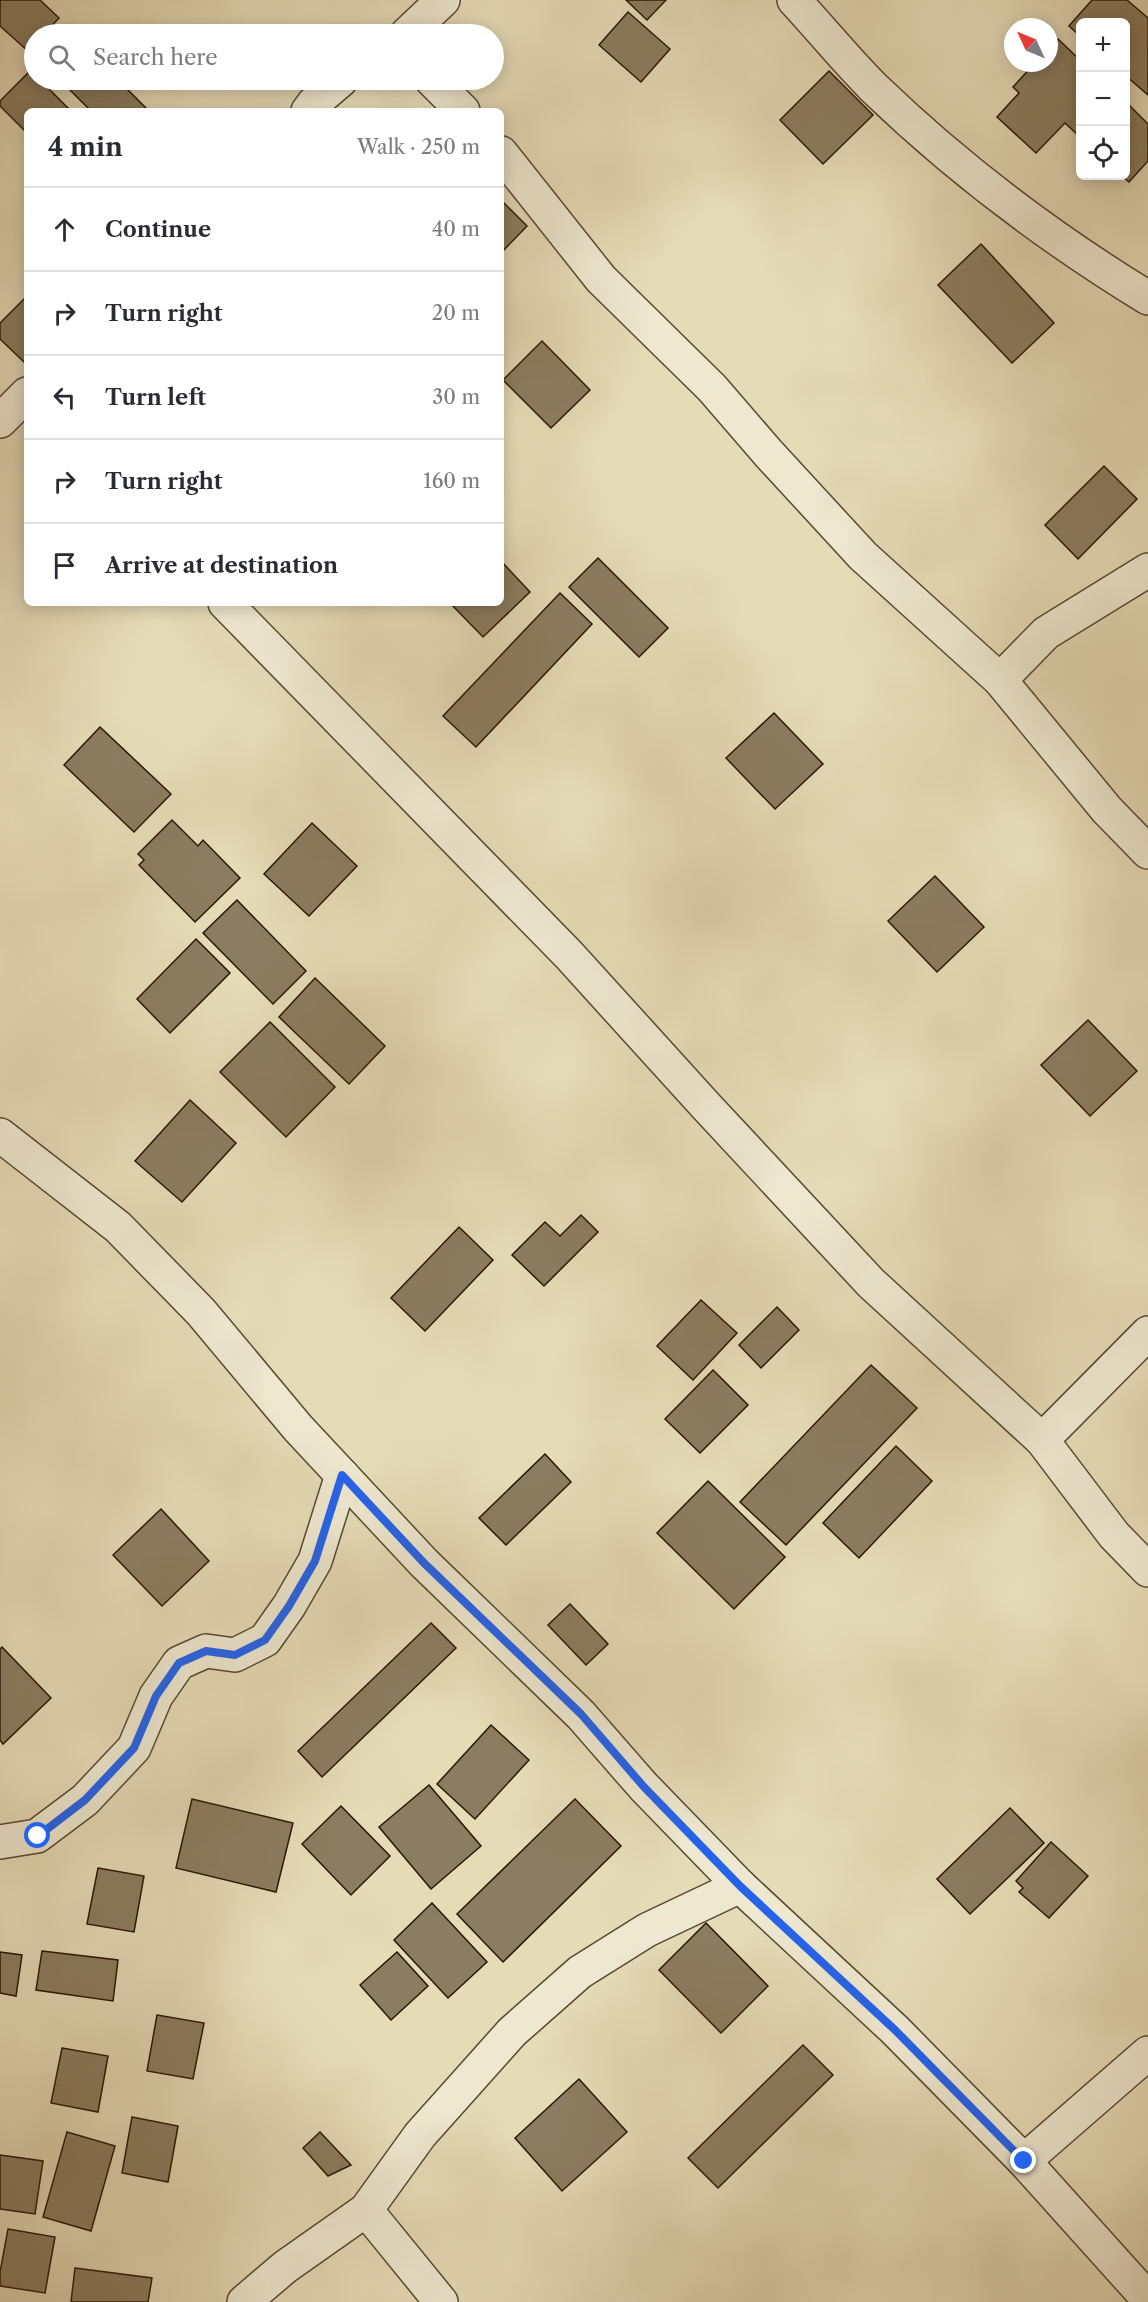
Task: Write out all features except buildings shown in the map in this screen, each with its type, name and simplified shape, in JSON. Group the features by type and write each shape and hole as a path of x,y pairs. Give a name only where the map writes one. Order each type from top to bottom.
{"street":[{"path":"418,24 444,0"},
{"path":"794,0 873,86 955,162 1095,266 1148,298"},
{"path":"310,108 329,90"},
{"path":"442,90 460,108"},
{"path":"504,157 601,279 712,388 863,556 1000,680 1107,810 1148,852"},
{"path":"1000,680 1047,633 1148,570"},
{"path":"228,606 569,955 706,1106 871,1282 1042,1440 1114,1535 1148,1570"},
{"path":"8,1148 118,1227 201,1312 298,1428 424,1563 581,1714 644,1787 740,1886 895,2030 1024,2161 1148,2299"},
{"path":"1042,1440 1148,1333"},
{"path":"0,1842 38,1836 85,1800 134,1748 156,1696 179,1663 206,1651 235,1655 265,1640 289,1606 315,1561 342,1475"},
{"path":"244,2302 285,2267 366,2210 420,2135 520,2024 580,1972 647,1930 740,1886"},
{"path":"1024,2161 1148,2053"},
{"path":"366,2210 441,2302"}],"route":[{"path":"38,1836 85,1800 134,1748 156,1696 179,1663 206,1651 235,1655 265,1640 289,1606 315,1561 342,1475 424,1563 581,1714 644,1787 740,1886 895,2030 1024,2161"}]}
